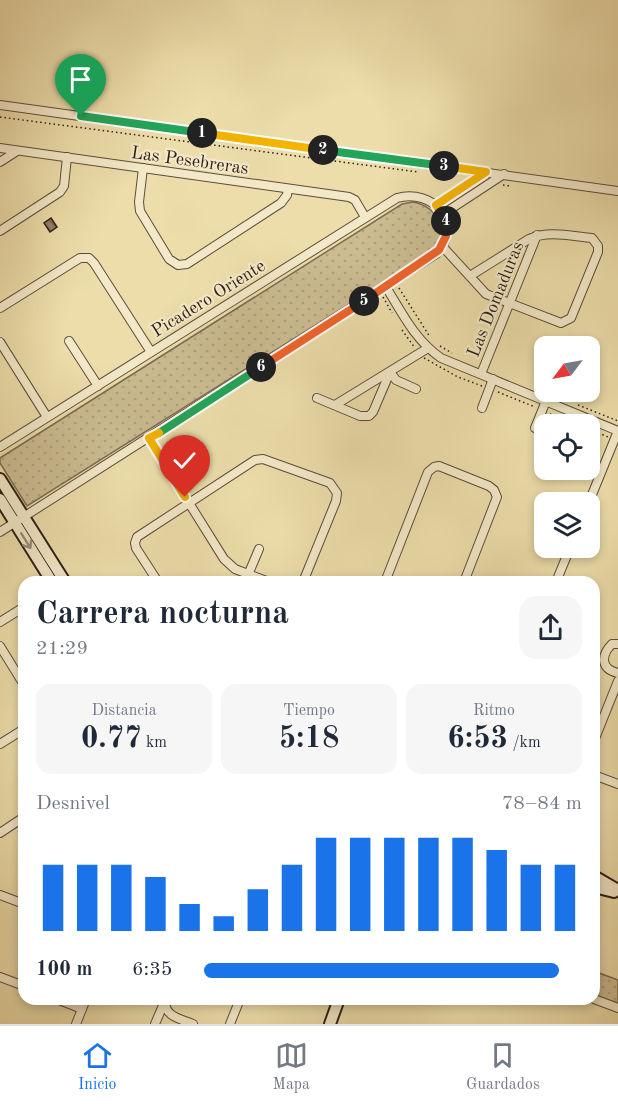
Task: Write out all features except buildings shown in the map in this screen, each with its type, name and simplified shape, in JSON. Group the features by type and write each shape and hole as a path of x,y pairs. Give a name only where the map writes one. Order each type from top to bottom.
{"street":[{"path":"0,105 618,191"},
{"name":"Las Pesebreras","path":"0,148 349,197 355,200 365,217"},
{"path":"0,162 16,151"},
{"path":"0,231 60,192 64,186 67,158"},
{"path":"143,168 140,211 171,262 177,265 187,264 281,203 288,189"},
{"path":"0,532 435,254 442,246 447,230 443,214 436,205 486,172"},
{"path":"443,214 504,174"},
{"name":"Picadero Oriente","path":"0,447 365,217 403,196 422,197 436,205"},
{"path":"442,246 486,294 559,323 566,322 572,315 598,252 598,243 592,238 546,234 537,236 470,276"},
{"name":"Las Domaduras","path":"481,374 537,236"},
{"path":"0,308 80,258 89,258 151,352"},
{"path":"386,287 411,328 428,348 441,358 534,396"},
{"path":"69,341 98,386"},
{"path":"0,342 47,417"},
{"path":"335,405 428,348"},
{"path":"390,372 396,380 416,389"},
{"path":"317,398 360,416 369,416 373,412 390,372"},
{"path":"482,408 493,379"},
{"path":"548,402 618,431 592,492"},
{"path":"149,438 224,559 245,576"},
{"path":"154,576 136,548 137,537 259,459 332,485 337,493 336,501 305,576"},
{"path":"387,576 428,472 431,468 439,466 489,486 497,497 466,576"},
{"path":"0,479 48,576"},
{"path":"0,499 19,520 60,576"},
{"path":"248,576 259,549"},
{"path":"558,576 566,558"},
{"path":"0,622 18,611"},
{"path":"618,644 612,644 605,651 603,660 604,666 618,673"},
{"path":"0,646 18,675"},
{"path":"600,726 618,681"},
{"path":"0,744 18,733"},
{"path":"600,777 618,784"},
{"path":"0,833 18,824"},
{"path":"600,880 618,892"},
{"path":"600,888 618,892"},
{"path":"0,895 18,902"},
{"path":"0,976 18,984"},
{"path":"0,985 13,982"},
{"path":"600,1001 618,1008"},
{"path":"72,1005 82,1009"},
{"path":"76,1024 84,1005"},
{"path":"155,1024 164,1005"},
{"path":"166,1005 170,1014 193,1024"},
{"path":"230,1024 238,1005"},
{"path":"330,1024 337,1005"}],"path":[{"path":"0,117 426,173"},
{"path":"490,182 510,186"},
{"path":"600,433 615,439"}],"shaded area":[{"path":"413,202 429,209 438,221 440,236 432,252 27,506 0,463 0,458 402,204"},
{"path":"600,973 618,980 618,1003 600,997"}],"route":[{"path":"81,116 486,172 436,205 443,214 447,230 445,242 435,254 149,438 185,497"}]}
